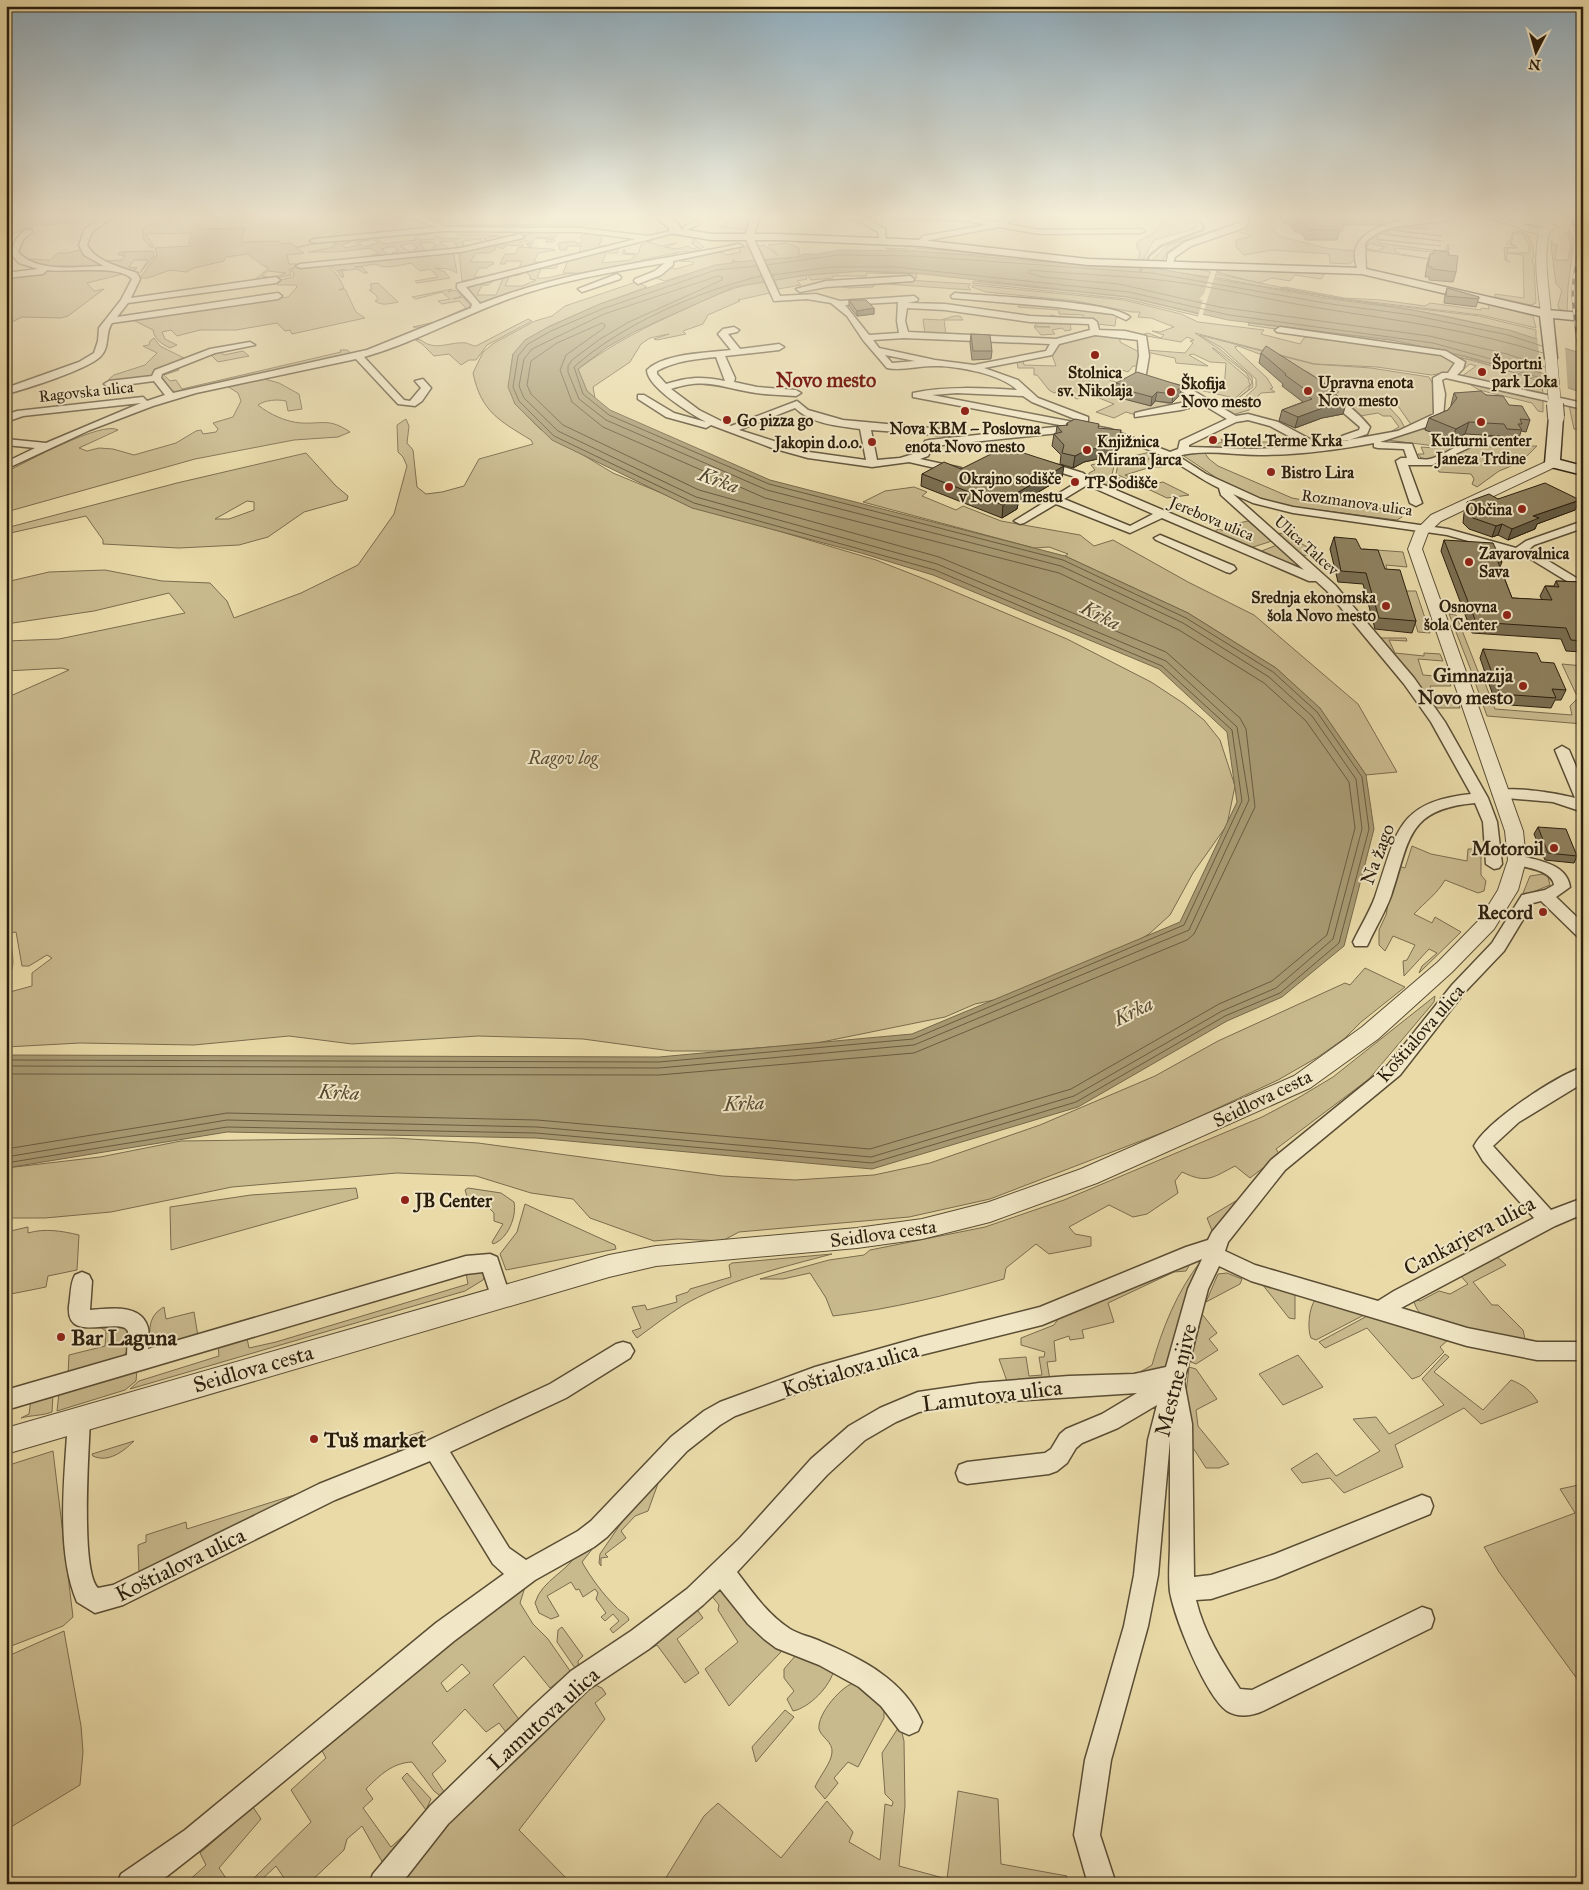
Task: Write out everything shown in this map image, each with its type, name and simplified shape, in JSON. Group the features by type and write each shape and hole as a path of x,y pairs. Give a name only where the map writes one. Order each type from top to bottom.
{"main road":[{"path":"1498,303 1547,318 1583,317"},
{"path":"1547,318 1556,417 1552,463 1583,471"}],"street":[{"path":"6,391 93,358 100,350 104,328 123,303"},
{"path":"109,321 229,303"},
{"path":"475,303 475,308"},
{"name":"Ragovska ulica","path":"6,419 21,413 171,397 357,355 408,338 489,303"},
{"path":"839,303 852,316 866,338 890,366 936,363 975,368 1015,382 1025,393 1110,432"},
{"path":"857,303 902,306 939,313 955,309 1030,319 1093,322 1095,332"},
{"path":"902,306 920,303"},
{"path":"955,309 957,303"},
{"path":"1045,303 1115,312 1126,316"},
{"path":"1546,303 1547,318"},
{"path":"902,306 904,335"},
{"path":"1030,319 1038,340"},
{"path":"734,330 726,331 723,334 737,351"},
{"path":"1280,330 1443,353 1460,362 1458,369 1451,376"},
{"path":"866,338 904,335 1056,342 1095,332 1142,337 1144,356 1141,374"},
{"path":"956,365 985,364 1049,353 1056,342"},
{"name":"Ragovska ulica","path":"156,378 158,372 189,359 213,351 250,345"},
{"path":"779,347 688,358 653,368 652,375 696,412 754,439 848,462 872,464 913,460 954,470 966,468 924,454"},
{"path":"719,354 730,378 729,383"},
{"path":"357,355 401,402 416,403 426,388 420,381"},
{"path":"1011,360 1015,382"},
{"path":"975,368 985,364"},
{"path":"1129,376 1141,374 1154,382 1186,390 1234,419"},
{"path":"1169,455 1183,450 1266,452 1318,448 1397,434 1431,420 1440,411 1437,381 1441,376 1451,376 1583,406"},
{"name":"Ragovska ulica","path":"156,378 171,397"},
{"name":"Ragovska ulica","path":"110,384 156,378"},
{"path":"666,387 692,379 729,383 797,399"},
{"name":"Rozmanova ulica","path":"1025,393 958,390 926,392 916,395 1110,432 1169,455 1202,476 1257,500 1293,510 1424,528 1519,551 1533,556 1583,586"},
{"path":"1183,450 1184,443 1234,419 1248,417 1262,419 1318,448 1358,434 1365,429 1356,417 1326,393"},
{"name":"Ragovska ulica","path":"6,466 48,446 171,397"},
{"path":"641,397 660,410 675,417 717,427 731,428 797,399"},
{"path":"797,399 803,412 849,426 974,436"},
{"path":"1140,415 1152,410 1192,404 1201,400"},
{"path":"1055,408 1070,402"},
{"path":"866,427 872,464"},
{"path":"913,460 924,454 929,443 974,436 1020,434 1086,427"},
{"path":"1416,503 1401,461 1432,462 1475,441 1496,442"},
{"name":"Ragovska ulica","path":"6,442 48,446"},
{"path":"1341,444 1408,446 1414,462"},
{"name":"Jerebova ulica","path":"1030,460 1072,472 1086,481 1161,514 1327,584"},
{"path":"1424,528 1438,517 1552,463"},
{"path":"1020,521 1086,481"},
{"name":"Ulica Talcev","path":"1224,487 1224,493 1327,584 1409,680 1438,722 1481,798 1505,862"},
{"path":"1054,499 1130,530 1161,514"},
{"path":"1519,551 1530,543 1583,524"},
{"name":"Seidlova cesta","path":"6,1442 500,1296 656,1256 857,1238 955,1222 1027,1200 1200,1128 1302,1082 1370,1032 1445,967 1487,924 1508,890 1505,862 1514,831 1418,560 1415,549 1416,539 1424,528"},
{"path":"1160,538 1230,569"},
{"path":"1219,577 1250,551 1279,541"},
{"path":"1562,750 1583,801"},
{"path":"1500,794 1547,796 1571,801 1583,807"},
{"name":"Na žago","path":"1361,942 1380,905 1397,853 1411,822 1433,806 1481,798"},
{"name":"Koštialova ulica","path":"132,1884 194,1839 445,1632 528,1572 586,1539 599,1529 679,1444 712,1418 728,1409 815,1378 921,1346 1042,1316 1193,1252 1216,1250 1219,1238 1278,1165 1394,1070 1458,989 1498,947 1515,922 1526,901 1562,887 1560,878 1548,870 1505,862"},
{"path":"1544,895 1583,932"},
{"path":"1548,1220 1483,1146 1487,1138 1508,1121 1583,1074"},
{"name":"Cankarjeva ulica","path":"1380,1311 1401,1297 1548,1220 1583,1206"},
{"path":"1216,1250 1251,1272 1467,1337 1522,1349 1583,1351"},
{"name":"Mestne njive","path":"1102,1884 1087,1834 1098,1760 1138,1618 1146,1575 1159,1440 1198,1289 1216,1250"},
{"name":"Seidlova cesta","path":"6,1400 466,1265 490,1263 500,1296"},
{"path":"82,1281 79,1314 82,1318 119,1317 132,1320 138,1327 138,1361"},
{"name":"Koštialova ulica","path":"79,1419 78,1563 85,1594 95,1601 115,1597 327,1492 435,1448 558,1391 623,1351"},
{"path":"967,1473 1049,1463 1059,1456 1068,1440 1110,1421 1175,1378 1182,1424 1182,1590 1185,1611 1194,1633 1226,1691 1237,1703 1254,1702 1422,1620"},
{"name":"Lamutova ulica","path":"383,1884 439,1814 555,1703 580,1680 640,1640 696,1596 722,1572 837,1450 865,1429 918,1402 988,1392 1069,1386 1134,1384 1175,1378"},
{"path":"435,1448 501,1556 512,1566 528,1572"},
{"path":"1182,1590 1211,1587 1275,1566 1422,1506"},
{"path":"722,1572 757,1616 772,1630 789,1641 848,1666 884,1689 897,1703 910,1722"}],"green space":[{"path":"6,303 85,303 68,316 61,318 22,317 6,325"},
{"path":"246,303 352,303 356,312 365,318 292,334 290,330 285,331 277,323 236,330 200,330 177,336 171,330 162,332 165,339 177,345 170,348 157,339 153,330 133,320"},
{"path":"461,303 470,305 469,307 450,318 435,324 413,327 435,322 466,308"},
{"name":"Ragov log","path":"573,303 602,303 548,327 513,354 511,367 515,404 540,429 613,473 688,504 876,560 1067,639 1151,682 1183,703 1204,720 1220,740 1235,786 1227,825 1193,873 1170,915 1149,934 1113,955 1013,996 975,1004 945,1017 812,1044 715,1051 671,1051 583,1039 478,1036 352,1044 289,1036 194,1045 80,1043 6,1047 6,993 32,986 32,973 52,958 47,955 29,966 22,966 16,932 9,933 13,964 10,976 6,981 6,698 69,670 62,668 6,671 6,641 59,639 185,613 169,593 94,611 6,624 6,582 49,572 105,570 162,581 210,583 227,601 234,618 301,593 358,565 394,514 407,466 403,457 398,452 397,425 406,419 409,426 407,443 413,450 417,487 426,494 464,486 479,459 533,444 531,440 493,414 481,397 473,373 483,352 494,343 535,321 552,316 565,306"},
{"path":"697,303 735,303 708,315 703,324 683,331 686,334 657,340 654,339 669,334 650,338 641,344 630,362 593,387 595,398 587,391 578,369 604,351"},
{"path":"1020,303 1022,303 1087,309 1121,315 1116,318 1115,326 1052,319 1051,315 1061,318 1083,319 1083,315 1059,314 1059,310 1018,307"},
{"path":"1087,303 1137,303 1181,314 1198,322 1264,330 1261,334 1300,344 1304,338 1311,335 1443,354 1457,362 1450,372 1431,375 1377,367 1315,364 1195,333 1221,350 1252,377 1253,387 1228,406 1248,390 1252,382 1246,373 1212,348 1248,378 1250,385 1230,403 1225,402 1230,397 1191,388 1193,385 1224,389 1226,363 1210,362 1193,354 1189,355 1208,366 1176,363 1175,358 1146,352 1146,350 1185,353 1193,343 1190,341 1194,340 1187,337 1181,342 1141,335 1148,333 1161,338 1164,335 1152,331 1160,332 1174,327 1151,318 1138,317 1140,312"},
{"path":"1144,303 1154,303 1199,314 1198,316"},
{"path":"1370,303 1479,316 1536,330 1536,339 1456,318"},
{"path":"1381,303 1425,306 1431,303 1481,310 1481,308 1489,309 1488,304 1533,316 1536,328 1481,315"},
{"path":"1558,303 1567,303 1567,312 1559,309"},
{"path":"960,316 963,320 944,320 946,335 925,335 923,319 941,320"},
{"path":"528,319 532,321 487,345 476,360 469,360 461,365 449,354 434,356 414,339 437,346 466,343 476,346"},
{"path":"1040,320 1070,321 1071,330 1065,331 1062,328 1052,330 1055,334 1041,335 1034,327 1050,327 1034,326"},
{"path":"1249,323 1392,340 1432,348 1533,375 1542,380 1445,353 1248,325"},
{"path":"1090,335 1120,336 1120,342 1141,353 1139,366 1133,366 1128,372 1116,368 1103,378 1119,383 1077,399 1061,390 1054,393 1049,390 1037,375 1034,375 1034,368 1018,368 1017,362 1028,359 1023,361 1024,365 1056,366 1052,355 1063,341"},
{"path":"1199,335 1313,364 1371,368 1429,377 1438,394 1436,413 1412,426 1398,406 1389,407 1405,428 1385,435 1399,427 1391,416 1383,416 1378,413 1360,416 1334,394 1339,392 1308,372 1238,346 1235,347 1236,349 1267,378 1273,388 1270,389 1275,392 1261,393 1253,402 1257,403 1249,410 1232,415 1224,410 1243,399 1256,387 1256,379 1222,348"},
{"path":"154,338 160,346 184,358 153,372 151,378 111,383 109,379 114,375 145,365 157,353 143,346 149,345 150,341"},
{"path":"340,350 347,350 352,354 179,392 172,391 160,374 176,366 179,370 164,375 170,381 176,380 182,389 341,352"},
{"path":"219,351 224,355 243,351 249,356 218,362 210,354"},
{"path":"1460,358 1474,360 1542,382 1543,395 1462,376 1476,366 1470,364 1460,372"},
{"path":"261,378 279,383 299,394 302,409 288,411 286,401 282,400 268,401 258,405 267,411 278,417 295,422 331,423 350,432 338,437 294,440 195,459 6,512 6,472 45,452 97,431 118,430 79,448 87,451 99,448 113,449 134,455 176,443 196,431 201,430 203,434 216,432 218,429 213,423 233,417 241,401 238,393 227,386"},
{"path":"1461,379 1543,399 1543,412 1538,411 1532,403 1479,390"},
{"path":"1116,388 1115,392 1128,395 1125,399 1151,406 1155,401 1172,404 1188,401 1180,405 1149,409 1136,415 1126,412 1114,418 1096,412 1114,404 1094,396"},
{"path":"1569,405 1583,408 1583,430 1574,429"},
{"path":"1421,428 1449,439 1435,446 1387,440 1388,443 1365,442"},
{"path":"1221,439 1231,445 1261,442 1304,442 1307,446 1273,449 1204,447 1222,442"},
{"path":"1455,440 1471,447 1537,446 1521,462 1499,471 1477,487 1472,484 1474,479 1471,474 1439,472 1434,460 1421,458 1418,454 1424,454 1421,447 1436,448"},
{"path":"1151,452 1156,455 1148,459 1162,467 1151,467 1125,475 1148,485 1163,482 1189,495 1167,498 1116,474 1119,459"},
{"path":"1204,452 1218,466 1292,498 1337,506 1400,510 1402,517 1397,520 1287,506 1254,497 1221,481 1184,456 1184,453"},
{"path":"306,453 336,486 348,496 347,500 304,512 268,537 239,545 179,548 103,544 103,540 86,516 6,534 6,528 177,483","holes":["247,501 254,502 254,510 229,519 215,519"]},
{"path":"1116,459 1111,478 1117,477 1124,480 1109,488 1089,478 1089,473 1095,470 1091,465"},
{"path":"914,487 927,492 922,496 956,510 963,506 1001,521 1080,535 1094,546 1113,540 1188,582 1254,615 1358,704 1397,772 1366,775 1320,709 1276,668 1188,613 1065,556 1068,554 1049,547 1034,548 863,502 885,491"},
{"path":"1248,521 1272,541 1250,548 1213,533 1218,529 1229,532 1241,527 1239,523"},
{"path":"1276,533 1298,535 1295,540 1311,549 1317,556 1301,555"},
{"path":"1277,545 1309,574 1259,552"},
{"path":"1363,549 1403,552 1407,567 1386,565 1387,572"},
{"path":"1401,591 1416,591 1430,633 1418,632 1407,599"},
{"path":"1449,614 1456,615 1481,679 1472,673"},
{"path":"1379,638 1406,638 1407,641 1389,640 1395,653 1424,656 1424,653 1440,654 1443,661 1418,659 1423,675 1448,677 1451,686 1430,686 1435,698 1457,699 1460,708 1433,708"},
{"path":"1562,664 1583,666 1583,694 1576,694"},
{"path":"1475,682 1485,683 1495,709 1572,715 1570,706 1577,699 1583,714 1583,724 1487,716"},
{"path":"1412,846 1431,854 1467,861 1468,849 1481,849 1481,875 1486,881 1484,891 1478,893 1445,880 1435,894 1414,914 1432,923 1435,917 1461,932 1419,973 1422,966 1437,953 1429,949 1404,976 1403,961 1407,960 1415,945 1393,936 1385,951 1379,945 1379,930 1386,915 1395,865 1405,868"},
{"path":"1543,874 1548,877 1550,885 1528,894 1523,893 1530,876"},
{"path":"1365,968 1405,987 1361,1022 1345,1038 1318,1057 1278,1080 1177,1127 990,1199 909,1217 739,1232 722,1241 678,1239 654,1241 590,1218 573,1199 531,1193 476,1176 397,1173 232,1187 111,1212 45,1218 6,1218 6,1168 100,1157 181,1141 394,1138 478,1143 722,1176 795,1180 874,1175 930,1163 1040,1125 1155,1076 1218,1041 1345,983 1350,985"},
{"path":"1435,996 1434,1002 1369,1079 1276,1149 1280,1155 1250,1178 1235,1166 1221,1174 1204,1179 1182,1172 1175,1181 1178,1193 1147,1214 1133,1217 1109,1205 1069,1227 1075,1234 1091,1237 1091,1246 1049,1254 1036,1244 1006,1268 1004,1279 920,1301 877,1310 833,1316 826,1298 810,1273 783,1279 760,1279 829,1260 864,1255 870,1250 985,1227 1064,1200 1262,1117 1333,1077"},
{"path":"356,1188 358,1198 171,1250 170,1207 251,1195"},
{"path":"468,1188 501,1193 514,1202 513,1220 507,1232 493,1244 492,1242 503,1224 494,1221 494,1213 488,1207 479,1205 477,1201 469,1203 465,1190"},
{"path":"1246,1195 1213,1233 1207,1218"},
{"path":"525,1204 615,1245 616,1249 506,1270 500,1254 517,1232"},
{"path":"28,1227 28,1233 54,1231 79,1235 77,1270 48,1276 46,1287 6,1295 6,1232"},
{"path":"832,1254 716,1289 682,1306 637,1338 632,1331 641,1328 632,1307 645,1305 647,1310 677,1302 676,1296 688,1292 690,1289 731,1277 729,1265 732,1263"},
{"path":"1495,1255 1506,1265 1473,1282 1492,1305 1498,1305 1523,1330 1525,1339 1436,1322 1420,1313 1414,1302 1415,1299 1420,1301 1439,1291 1450,1294 1468,1284 1458,1273"},
{"path":"1194,1257 1186,1271 1174,1272 1108,1303 1114,1322 1082,1330 1084,1338 1070,1340 1069,1336 1054,1341 1056,1361 1047,1362 1050,1380 1008,1384 999,1359 1026,1357 1029,1376 1042,1375 1039,1357 1044,1357 1045,1352 1021,1345 1021,1338 1054,1325 1062,1313"},
{"path":"1201,1261 1188,1290 1168,1365 1157,1372 1141,1375 1140,1372 1152,1365 1171,1311 1192,1273"},
{"path":"480,1272 485,1274 483,1280 465,1291 130,1389 139,1381 219,1356 218,1345 247,1338 249,1348 276,1342 468,1284 466,1273"},
{"path":"1227,1273 1242,1279 1240,1284 1206,1302 1218,1274"},
{"path":"1262,1284 1295,1295 1295,1319 1289,1318"},
{"path":"1315,1300 1364,1315 1316,1340 1311,1338 1309,1324 1311,1308"},
{"path":"164,1307 166,1319 194,1312 198,1336 158,1348 150,1344 151,1322 155,1314"},
{"path":"1202,1314 1217,1333 1209,1339 1218,1350 1196,1364 1191,1362"},
{"path":"1369,1315 1448,1340 1440,1347 1444,1352 1420,1376 1412,1379 1367,1328 1325,1348 1319,1342"},
{"path":"97,1325 123,1325 128,1331 127,1352 121,1358 107,1364 68,1374 69,1355 105,1346 106,1331"},
{"path":"1445,1354 1449,1357 1434,1372 1483,1410 1511,1380 1526,1388 1538,1402 1481,1424 1464,1408 1395,1445 1403,1467 1344,1493 1330,1478 1302,1483 1291,1469 1317,1453 1336,1476 1380,1451 1353,1419 1376,1417 1389,1434 1444,1405 1422,1379"},
{"path":"1298,1355 1323,1387 1283,1405 1259,1374"},
{"path":"1189,1367 1196,1369 1217,1399 1196,1410 1198,1426 1229,1464 1219,1468 1206,1468 1186,1437 1185,1402"},
{"path":"137,1370 136,1381 125,1390 57,1411 59,1393"},
{"path":"53,1394 52,1412 21,1418 29,1414 31,1399"},
{"path":"423,1431 423,1440 398,1452 396,1440"},
{"path":"134,1441 125,1449 110,1457 99,1458 92,1454"},
{"path":"53,1451 73,1617 63,1626 6,1648 6,1466"},
{"path":"660,1478 648,1511 635,1516 621,1531 626,1538 605,1554 608,1557 601,1558 601,1566 599,1563 600,1554 637,1500"},
{"path":"1583,1484 1583,1687 1499,1572 1484,1547 1575,1513 1560,1489"},
{"path":"310,1490 139,1573 138,1545 146,1542 146,1535 186,1522 187,1529"},
{"path":"597,1543 582,1562 593,1580 629,1620 613,1633 610,1629 619,1621 613,1614 605,1621 601,1617 606,1613 596,1599 598,1593 595,1589 583,1597 579,1589 576,1590 571,1582 547,1596 559,1616 551,1619 539,1613 535,1603 543,1588 575,1558 579,1550"},
{"path":"525,1587 520,1603 533,1624 548,1639 575,1678 563,1678 550,1688 524,1656 493,1685 521,1722 508,1735 499,1723 486,1732 465,1709 432,1743 446,1761 432,1774 447,1796 443,1798 434,1791 412,1762 392,1767 371,1784 366,1789 373,1799 363,1808 391,1847 428,1813 384,1865 362,1826 347,1839 344,1850 308,1884 288,1884 276,1866 257,1884 243,1884 248,1878 251,1881 311,1822 291,1790 326,1758 320,1747 384,1691","holes":["462,1664 470,1673 447,1692 441,1683"]},
{"path":"720,1587 781,1648 781,1652 729,1706 705,1669 738,1642 718,1610 719,1605 710,1594"},
{"path":"696,1608 703,1618 677,1639 699,1673 685,1683 657,1645 636,1657"},
{"path":"562,1627 583,1656 578,1661 579,1674 557,1642 558,1630"},
{"path":"64,1631 81,1726 83,1752 80,1785 6,1830 6,1657"},
{"path":"796,1655 834,1669 824,1689 806,1706 793,1711 787,1699 794,1691 784,1678 784,1669"},
{"path":"856,1682 884,1707 884,1718 858,1767 848,1762 834,1778 838,1783 825,1799 815,1787 830,1760 832,1748 820,1732 819,1723 826,1708 838,1694 850,1684"},
{"path":"595,1685 602,1688 606,1694 595,1703 605,1719 519,1830 572,1884 393,1884 469,1794 589,1686"},
{"path":"785,1710 794,1717 756,1762 752,1747"},
{"path":"900,1725 904,1741 905,1806 899,1866 947,1879 958,1791 998,1799 1001,1864 1067,1876 1064,1884 662,1884 704,1816 718,1803 781,1858 827,1801 853,1832 849,1842 880,1860 885,1804 892,1806 893,1802 885,1794 882,1753"},
{"path":"407,1773 431,1799 426,1810 402,1778"},
{"path":"253,1807 261,1819 219,1868 230,1884 185,1884 206,1865 200,1853"}],"water":[{"name":"Krka","path":"698,303 634,332 606,348 578,369 587,391 610,410 770,480 1065,556 1188,613 1276,668 1320,708 1366,775 1374,829 1344,946 1282,997 1227,1021 1078,1107 872,1169 536,1138 227,1132 6,1168 6,1055 659,1057 912,1034 1180,922 1237,802 1227,732 1159,669 933,575 861,553 692,508 552,440 515,404 508,387 513,354 525,340 548,327 600,304"},
{"path":"1155,303 1363,303 1413,310 1509,330 1583,354 1583,393 1469,357 1392,340 1228,320"}],"pier":[{"path":"1202,303 1206,303 1202,317 1198,316"},
{"path":"1537,336 1565,345 1568,391 1542,381"}],"building":[{"path":"851,303 869,303 874,308 857,311"},
{"path":"971,334 990,335 992,351 973,351"},
{"path":"1266,346 1324,383 1346,404 1325,407 1298,417 1282,410 1312,399 1305,394 1310,393 1285,375 1261,353"},
{"path":"1137,372 1182,386 1173,394 1157,392 1152,397 1126,390 1130,387 1116,383"},
{"path":"1481,391 1486,395 1503,396 1509,405 1522,406 1530,420 1520,419 1522,424 1518,424 1522,430 1507,429 1504,424 1469,422 1456,429 1429,418 1448,410 1457,398 1454,393"},
{"path":"1075,419 1099,424 1098,428 1121,430 1118,443 1085,451 1075,456 1062,453 1064,445 1054,434 1062,432 1057,426 1068,425 1067,423"},
{"path":"1005,447 1064,466 1015,494 1018,497 1003,505 922,474 944,462 961,469"},
{"path":"1545,483 1580,500 1533,516 1539,518 1512,529 1502,524 1496,526 1473,518 1467,512 1467,502 1489,494 1498,499"},
{"path":"1334,537 1356,539 1361,549 1378,550 1385,569 1400,570 1416,621 1379,618 1366,573 1341,571"},
{"path":"1444,540 1493,543 1502,562 1498,562 1512,598 1552,600 1545,586 1559,587 1556,581 1583,582 1583,641 1571,640 1566,628 1476,622"},
{"name":"Gimnazija Novo mesto","path":"1483,649 1537,653 1541,662 1554,663 1566,690 1552,689 1556,698 1500,694"},
{"path":"1538,827 1566,829 1577,856 1548,853"}],"railway":[{"path":"1573,303 1583,383"}],"place":[{"name":"Stolnica sv. Nikolaja","path":"1095,355"},
{"name":"Športni park Loka","path":"1482,372"},
{"name":"Upravna enota Novo mesto","path":"1308,391"},
{"name":"Škofija Novo mesto","path":"1171,392"},
{"name":"Nova KBM – Poslovna enota Novo mesto","path":"965,411"},
{"name":"Go pizza go","path":"727,420"},
{"name":"Kulturni center Janeza Trdine","path":"1481,422"},
{"name":"Hotel Terme Krka","path":"1213,440"},
{"name":"Jakopin d.o.o.","path":"872,442"},
{"name":"Knjižnica Mirana Jarca","path":"1087,450"},
{"name":"Bistro Lira","path":"1271,472"},
{"name":"TP Sodišče","path":"1075,482"},
{"name":"Okrajno sodišče v Novem mestu","path":"949,487"},
{"name":"Občina","path":"1522,509"},
{"name":"Zavarovalnica Sava","path":"1469,562"},
{"name":"Srednja ekonomska šola Novo mesto","path":"1386,606"},
{"name":"Osnovna šola Center","path":"1507,615"},
{"name":"Gimnazija Novo mesto","path":"1523,686"},
{"name":"Motoroil","path":"1554,848"},
{"name":"Record","path":"1543,912"},
{"name":"JB Center","path":"405,1200"},
{"name":"Bar Laguna","path":"61,1337"},
{"name":"Tuš market","path":"314,1439"}],"district":[{"name":"Novo mesto","path":"826,380"}]}
